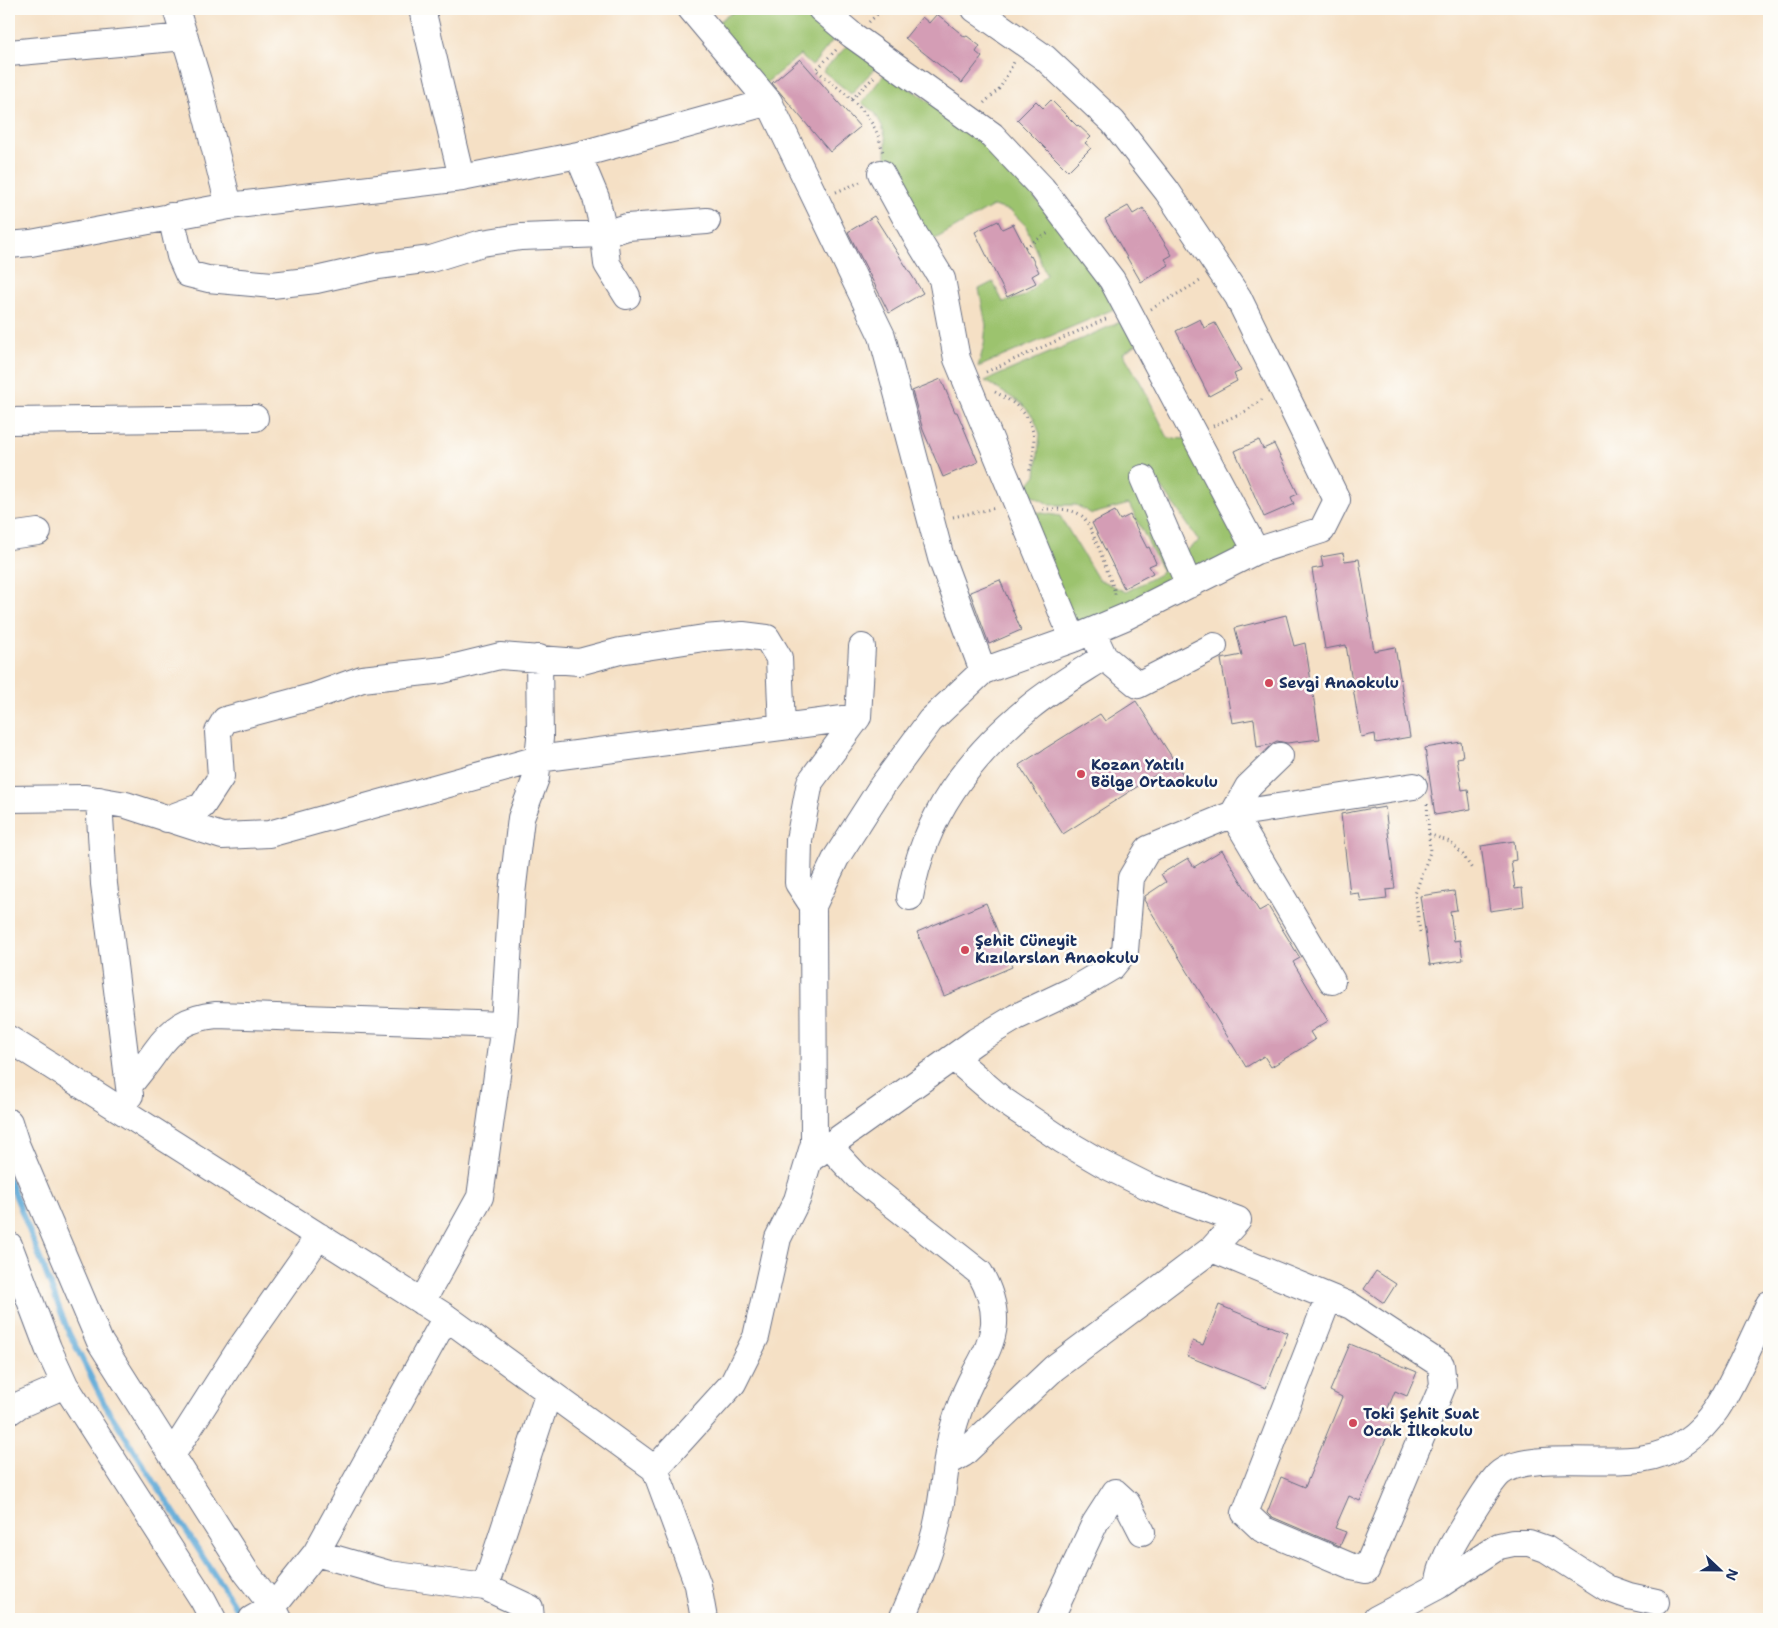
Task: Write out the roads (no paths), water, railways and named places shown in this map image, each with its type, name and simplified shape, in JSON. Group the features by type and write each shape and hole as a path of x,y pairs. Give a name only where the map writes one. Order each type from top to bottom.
{"street":[{"path":"176,9 198,81 229,206"},
{"path":"422,9 462,178"},
{"path":"691,9 769,102 882,336 941,558 983,671"},
{"path":"821,9 852,35 992,135 1042,188 1112,280 1256,551"},
{"path":"902,1619 920,1577 938,1520 954,1424 970,1383 988,1350 992,1337 994,1311 987,1285 980,1273 857,1176 819,1153 814,1143 813,906 836,858 882,786 930,721 983,671 1117,621 1256,551 1322,530 1337,500 1238,297 1168,191 1113,122 1045,58 975,9"},
{"path":"9,52 185,37"},
{"path":"9,245 31,243 229,206 462,178 578,155 769,102"},
{"path":"578,155 596,198 604,234 607,264 627,296"},
{"path":"881,173 942,279 957,359 1013,495 1083,635 1104,657 1138,685 1214,646"},
{"path":"171,216 180,256 188,274 208,280 272,285 316,280 378,266 431,260 482,243 521,237 604,234 627,227 707,221"},
{"path":"9,421 255,418"},
{"path":"1143,478 1189,585"},
{"path":"9,536 38,532"},
{"path":"167,819 202,806 222,777 218,732 226,720 315,696 362,679 443,670 500,656 580,662 620,651 704,638 743,634 767,638 779,658 782,727"},
{"path":"813,906 798,883 799,840 810,782 858,717 862,647"},
{"path":"910,897 914,874 935,820 962,776 986,747 1032,706 1104,657"},
{"path":"422,1302 480,1197 504,1026 512,894 521,818 536,778 540,738 539,658"},
{"path":"9,799 85,798 126,805 222,836 269,834 538,759 858,717"},
{"path":"1233,814 1248,787 1280,756"},
{"path":"655,1469 733,1383 756,1337 778,1238 819,1153 976,1041 1016,1017 1073,990 1112,967 1125,951 1131,878 1148,849 1233,814 1414,786"},
{"path":"99,800 104,884 132,1116"},
{"path":"1233,814 1332,981"},
{"path":"129,1086 168,1035 189,1021 203,1016 504,1026"},
{"path":"9,1039 446,1317 655,1469 698,1585 704,1619"},
{"path":"947,1460 963,1454 1054,1368 1212,1249 1238,1220 1149,1187 1103,1164 1004,1102 954,1058"},
{"path":"9,1122 16,1144 100,1342 246,1572 268,1615 316,1554 446,1317"},
{"path":"172,1455 239,1350 319,1236"},
{"path":"9,1245 48,1348 65,1385 203,1600 213,1619"},
{"path":"1212,1249 1351,1306 1441,1365 1443,1385 1366,1570 1352,1567 1262,1529 1245,1514 1329,1297"},
{"path":"1438,1586 1447,1554 1479,1502 1500,1473 1517,1464 1524,1463 1640,1459 1663,1453 1686,1441 1708,1422 1722,1402 1769,1304"},
{"path":"9,1412 19,1405 65,1385"},
{"path":"485,1587 549,1392"},
{"path":"1050,1619 1096,1523 1115,1492 1127,1502 1142,1532"},
{"path":"1376,1619 1438,1586 1499,1546 1513,1543 1529,1543 1546,1549 1607,1588 1628,1596 1656,1602"},
{"path":"316,1554 389,1574 485,1587 530,1608 530,1619"}],"waterway":[{"path":"9,1179 69,1333 105,1405 243,1619"}],"place":[{"name":"Sevgi Anaokulu","path":"1269,683"},
{"name":"Kozan Yatılı Bölge Ortaokulu","path":"1081,774"},
{"name":"Şehit Cüneyit Kızılarslan Anaokulu","path":"965,950"},
{"name":"Toki Şehit Suat Ocak İlkokulu","path":"1353,1423"}]}
